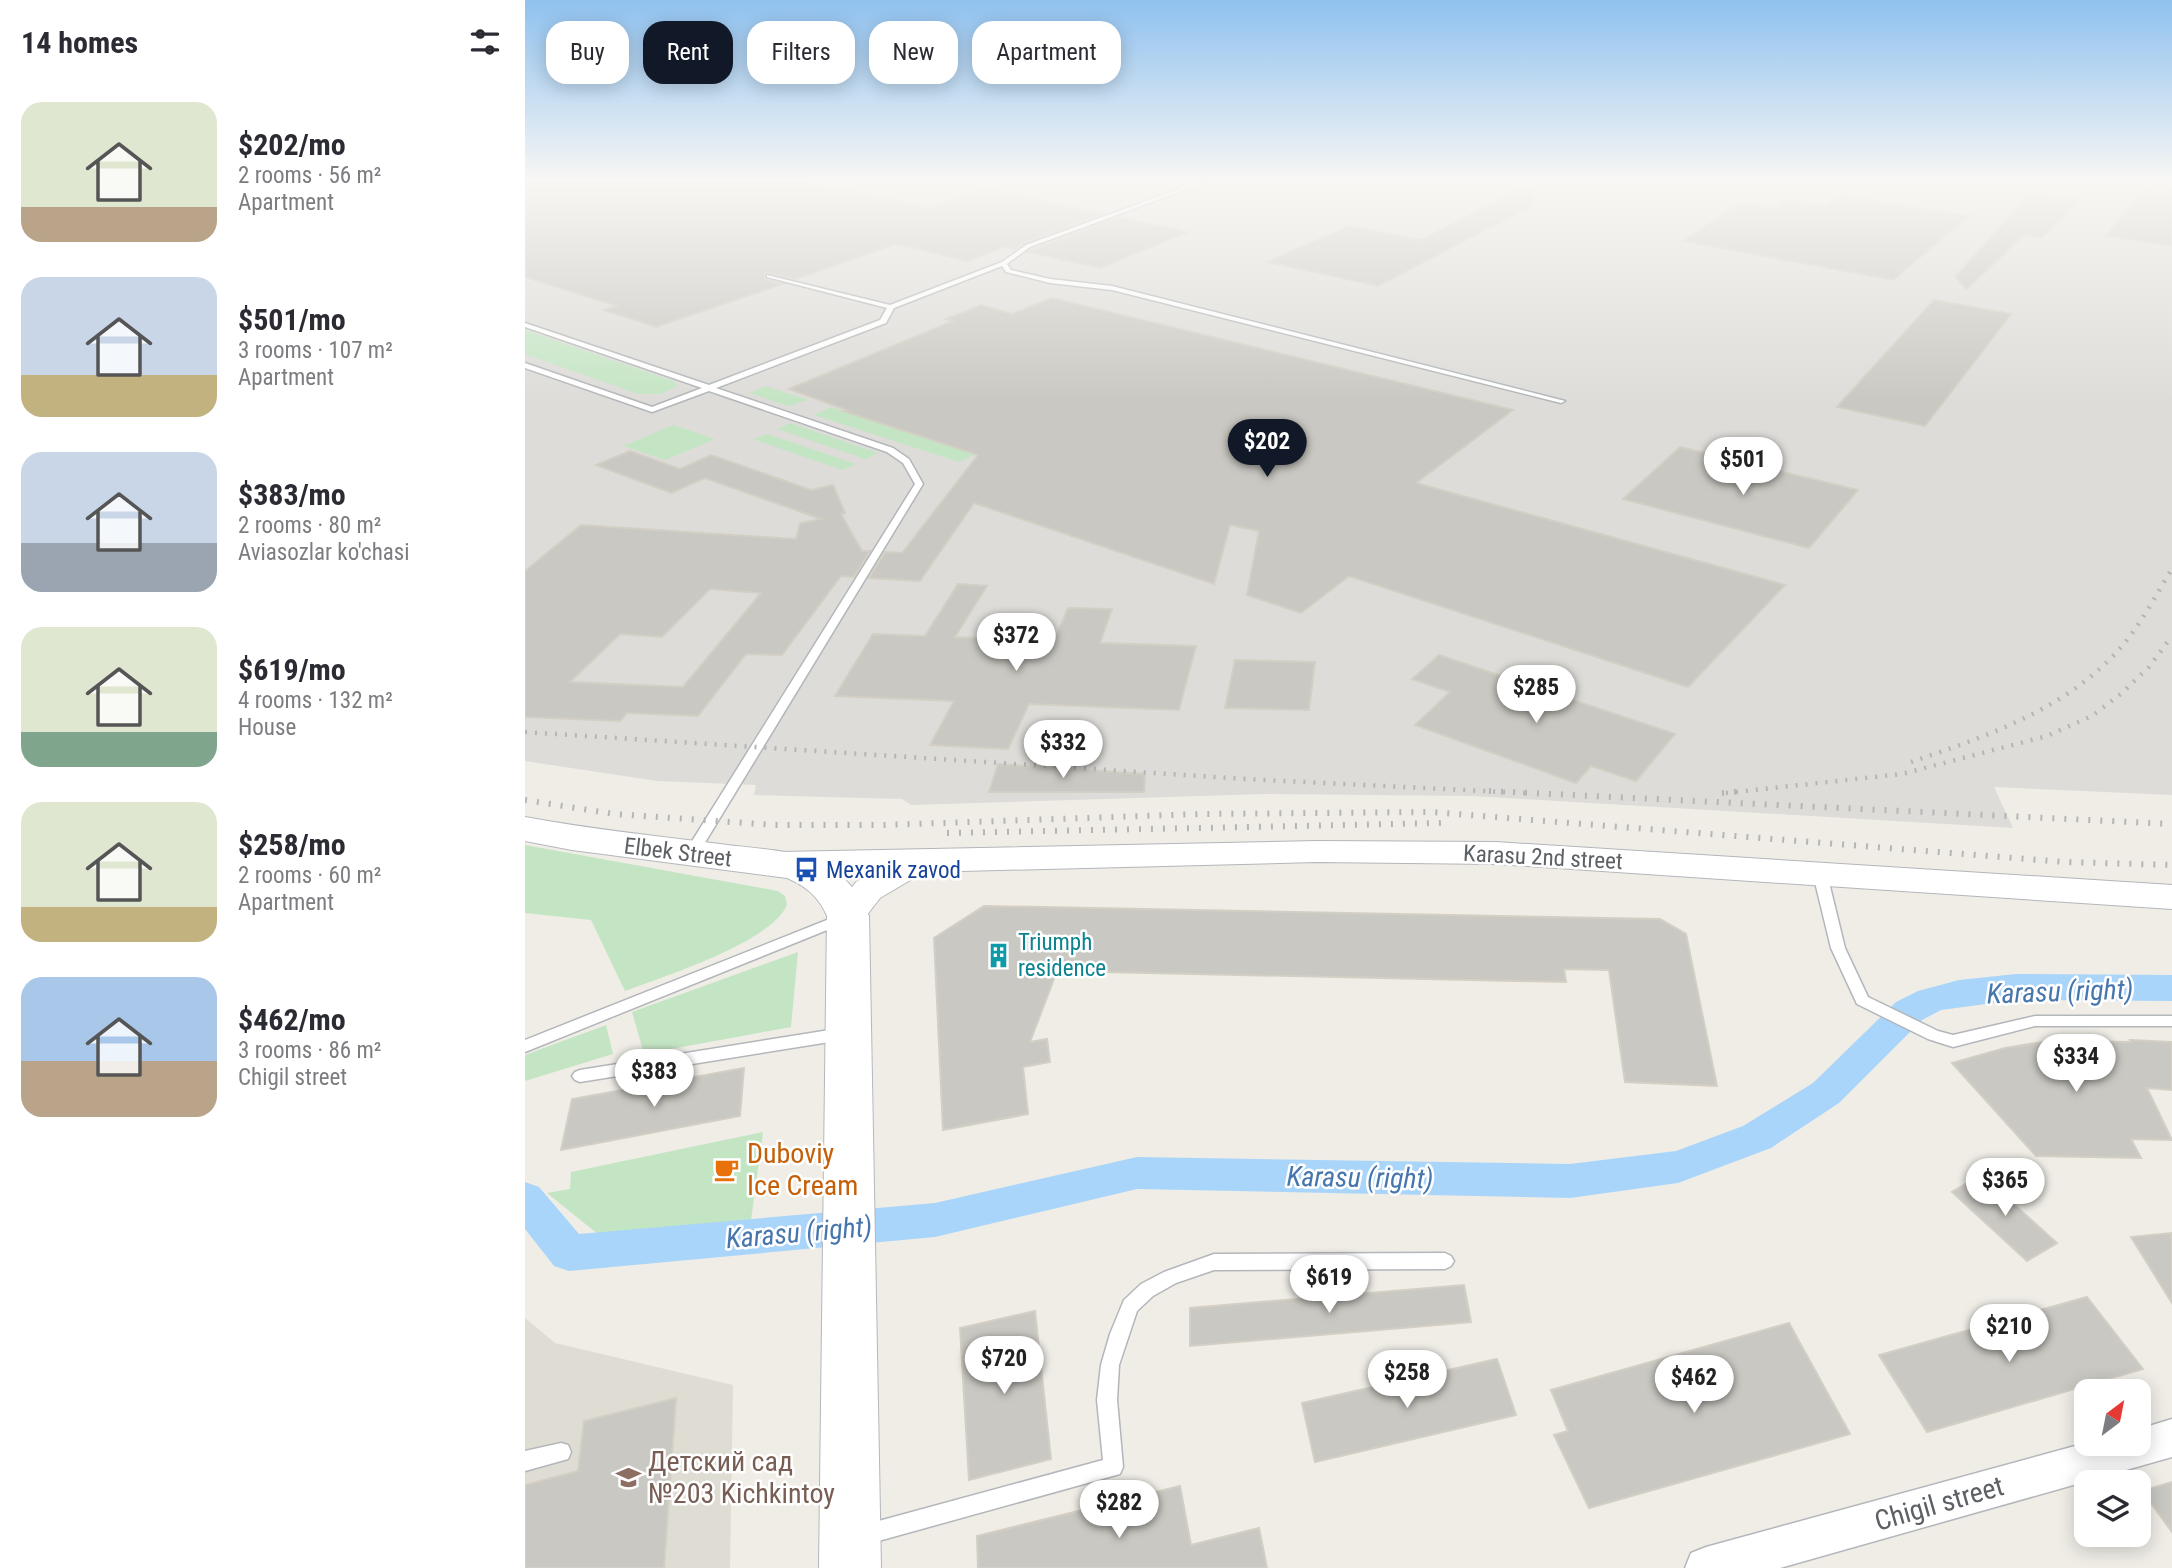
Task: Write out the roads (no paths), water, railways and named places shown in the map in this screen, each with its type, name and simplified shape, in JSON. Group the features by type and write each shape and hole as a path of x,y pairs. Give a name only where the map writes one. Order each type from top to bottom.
{"main road":[{"name":"Elbek Street","path":"525,829 691,854 778,863 806,870 838,899"},
{"path":"838,899 850,1032 850,1553"}],"street":[{"name":"Karasu 2nd street","path":"778,863 914,863 1397,850 1496,853 2172,897"},
{"name":"Karasu 2nd street","path":"838,899 869,890 914,863"},
{"name":"Chigil street","path":"1706,1568 2172,1438"}],"lane":[{"path":"769,276 891,307 1004,263 1015,255"},
{"path":"1004,263 1008,271 1050,281 1112,288 1561,401"},
{"path":"525,365 652,410 883,321 891,307"},
{"path":"525,325 890,450 907,461 919,484 691,854"},
{"path":"1820,874 1838,948 1862,1000 1933,1035 1953,1041 2035,1021 2172,1021"},
{"path":"525,1045 838,899"},
{"path":"579,1076 850,1032"},
{"path":"850,1553 1113,1467 1107,1400 1111,1365 1119,1334 1130,1306 1147,1290 1170,1277 1214,1262 1445,1261"},
{"path":"525,1461 561,1452"}],"waterway":[{"name":"Karasu (right)","path":"525,1199 569,1253 935,1220 1137,1173 1570,1181 1678,1167 1757,1137 1826,1093 1909,1011 1931,1000 1959,993 2016,987 2172,988"}],"railway":[{"path":"1911,762 1993,732 2046,707 2070,692 2123,645 2172,569"},
{"path":"1726,793 1902,774 2047,736 2092,716 2122,693 2149,667 2172,636"},
{"path":"525,732 1246,779 1525,793"},
{"path":"1489,791 2172,824"},
{"path":"1722,793 1743,791"},
{"path":"525,800 614,814 775,825 883,825 1201,814 1431,812 2065,862 2172,865"},
{"path":"947,833 1444,823"}],"place":[{"name":"Mexanik zavod","path":"806,870"},
{"name":"Triumph residence","path":"998,955"},
{"name":"Duboviy Ice Cream","path":"727,1169"},
{"name":"Детский сад №203 Kichkintoy","path":"628,1477"}]}
